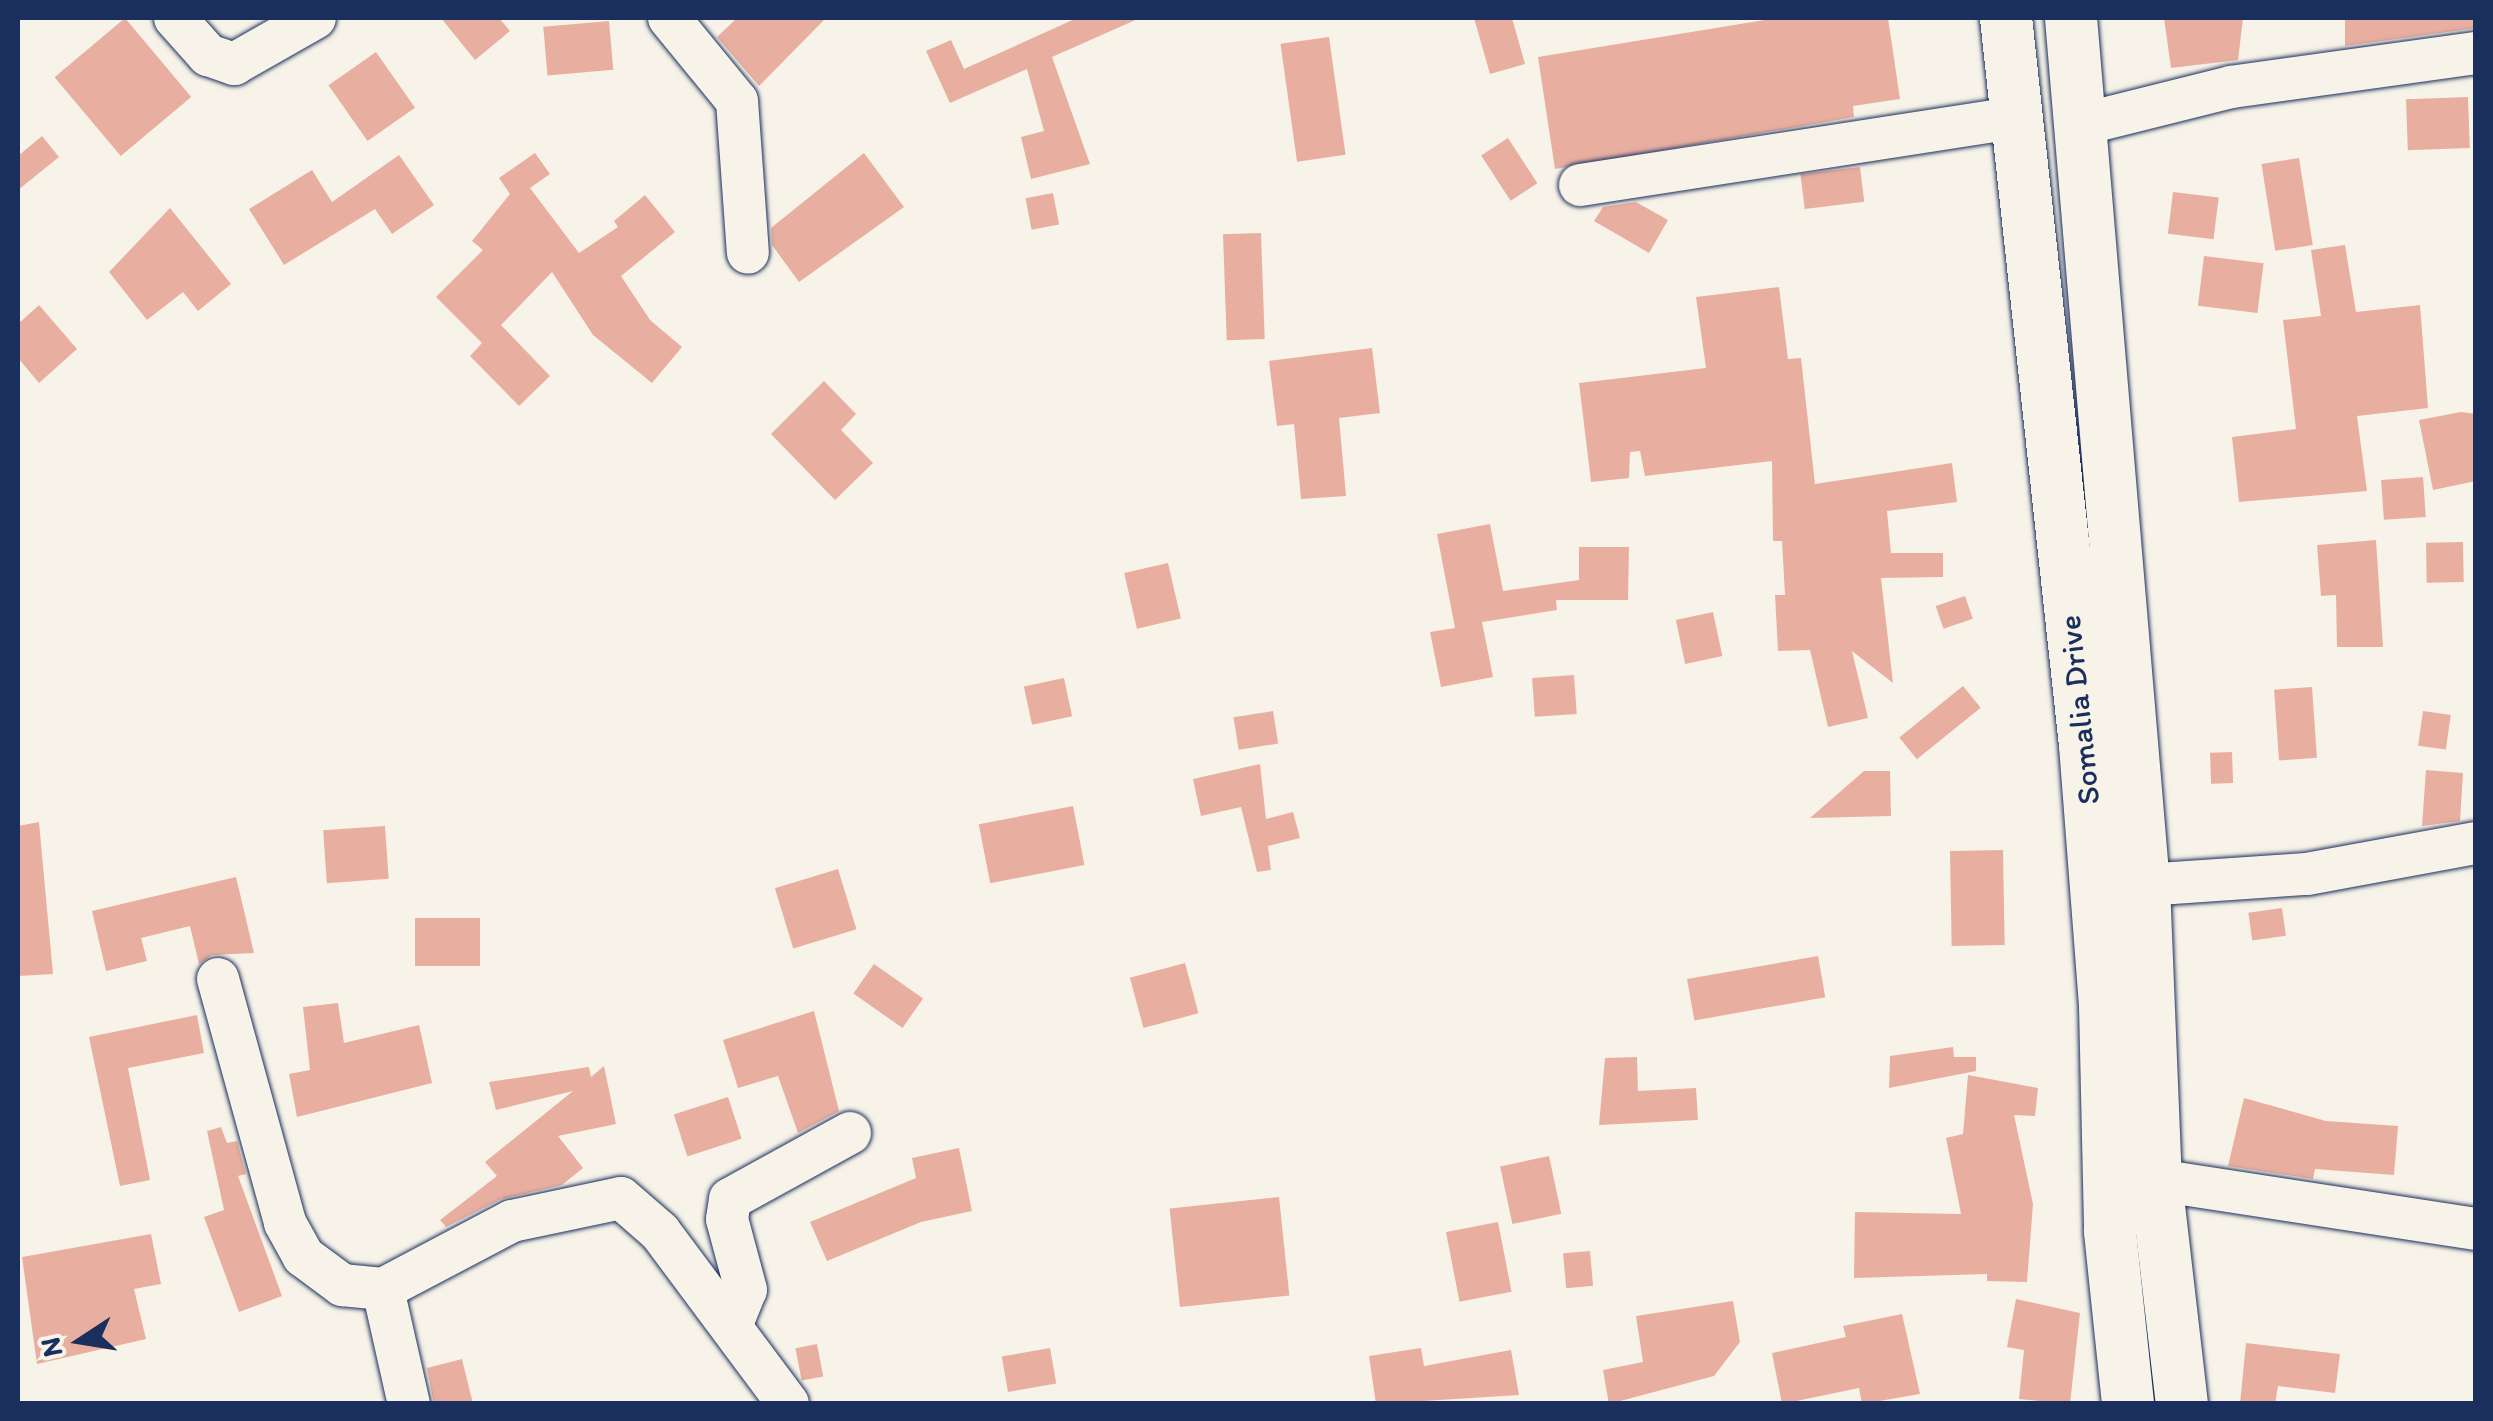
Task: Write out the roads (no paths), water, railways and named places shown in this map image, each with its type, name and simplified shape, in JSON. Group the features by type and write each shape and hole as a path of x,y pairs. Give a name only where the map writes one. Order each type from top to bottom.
{"main road":[{"name":"Somalia Drive","path":"2006,18 2012,118 2085,746 2105,1005 2110,1232 2128,1404"},
{"name":"Somalia Drive","path":"2071,18 2144,884 2156,1180 2182,1404"}],"street":[{"path":"176,18 208,55 234,64 316,18"},
{"path":"669,18 736,101 748,253"},
{"path":"2079,125 2231,87 2476,53"},
{"path":"1580,185 2012,118"},
{"path":"2144,884 2307,874 2476,842"},
{"path":"218,979 285,1223 303,1256 342,1286 383,1288 512,1221 620,1198 642,1211 732,1324 788,1404"},
{"path":"732,1324 746,1290 727,1219 730,1199 850,1133"},
{"path":"2156,1180 2476,1229"},
{"path":"383,1288 409,1404"}]}
